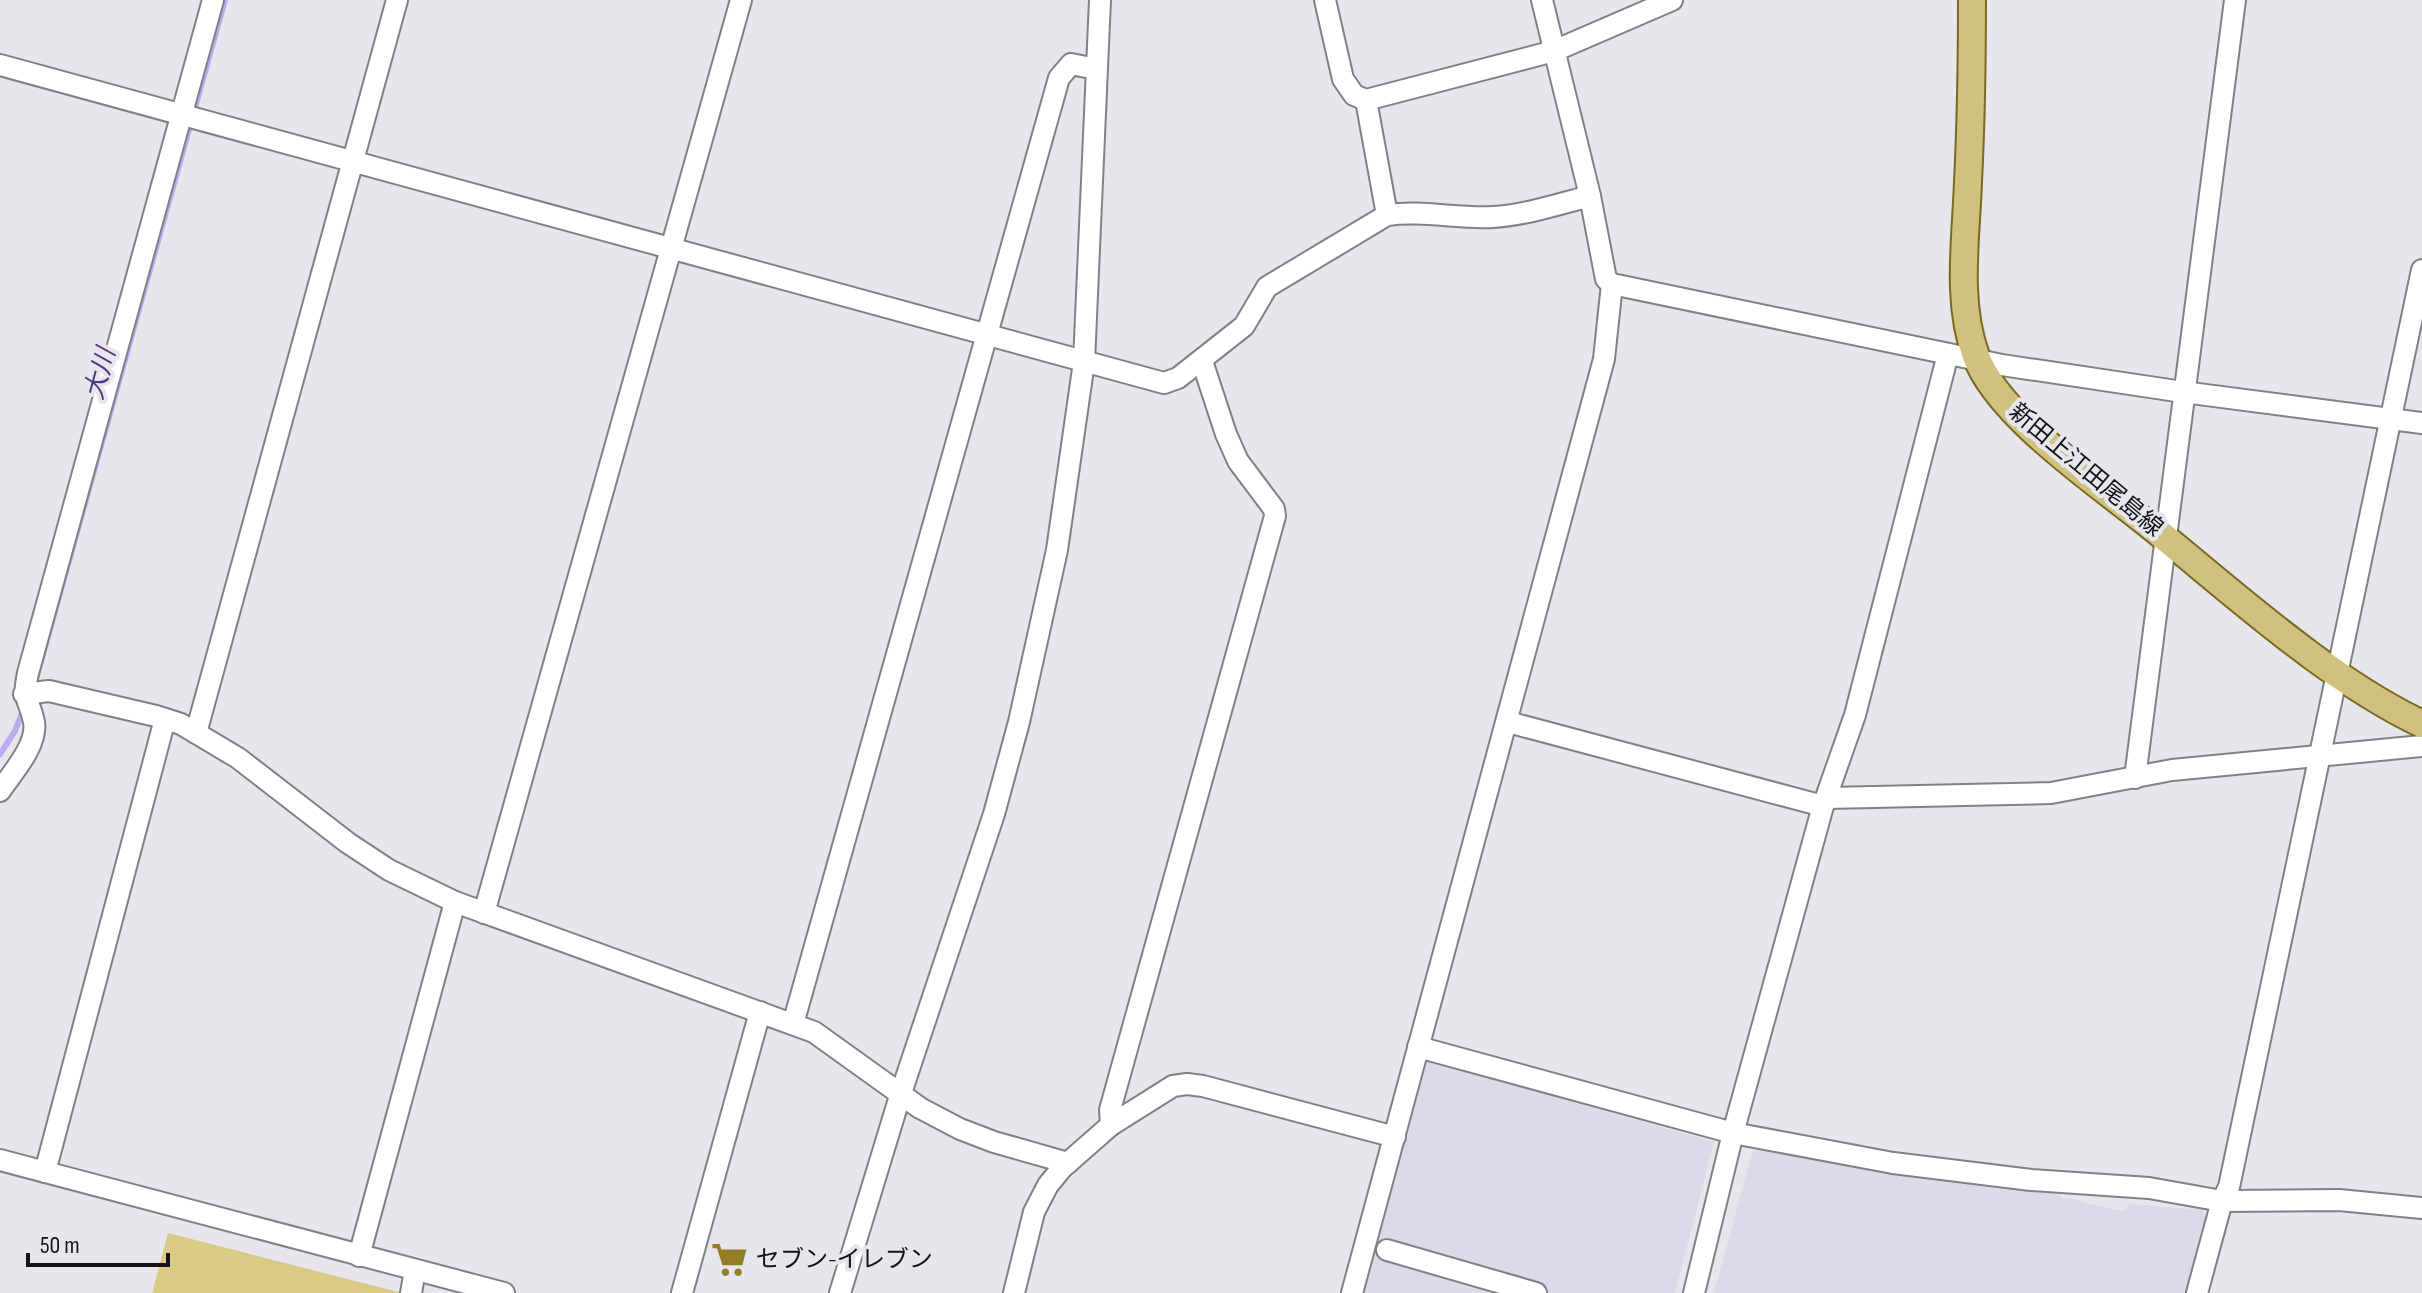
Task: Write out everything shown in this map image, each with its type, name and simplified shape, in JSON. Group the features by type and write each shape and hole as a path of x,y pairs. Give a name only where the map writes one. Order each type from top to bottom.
{"main road":[{"name":"新田上江田尾島線","path":"1972,0 1972,99 1964,294 1968,327 1977,359 2010,409 2030,428 2336,673 2422,724"}],"street":[{"path":"0,791 30,745 35,731 24,694 213,0"},
{"path":"196,733 397,0"},
{"path":"484,913 741,0"},
{"path":"840,1293 900,1096 990,827 1019,722 1057,550 1084,362 1100,0"},
{"path":"1325,0 1343,79 1354,95 1366,100 1554,51 1672,0"},
{"path":"1542,0 1590,196 1606,279 1612,284 1977,359 2183,392 2422,423"},
{"path":"2135,778 2235,0"},
{"path":"793,1024 1059,78 1071,64 1096,69"},
{"path":"0,65 1164,383 1178,378 1202,361 1244,326 1267,287 1387,215 1406,212 1494,217 1590,196"},
{"path":"1366,100 1387,215"},
{"path":"2197,1293 2222,1201 2229,1187 2422,270"},
{"path":"1352,1293 1604,359 1612,284"},
{"path":"1694,1293 1733,1133 1825,802 1855,715 1948,354"},
{"path":"1111,1125 1110,1110 1275,516 1274,509 1238,461 1202,361"},
{"path":"24,694 49,691 165,719 238,758 358,850 389,870 455,902 828,1039 900,1096 960,1129 1068,1163"},
{"path":"45,1172 165,719"},
{"path":"1508,722 1825,802 2051,793 2172,770 2422,746"},
{"path":"359,1256 455,902"},
{"path":"682,1293 760,1012"},
{"path":"1418,1047 1733,1133 1956,1172 2149,1188 2222,1201 2339,1200 2422,1208"},
{"path":"1014,1293 1034,1212 1048,1185 1111,1125 1173,1086 1187,1084 1395,1137"},
{"path":"0,1160 504,1293"},
{"path":"1387,1250 1536,1293"},
{"path":"411,1293 415,1270"}],"shaded area":[{"path":"1426,1061 1714,1142 1675,1293 1363,1293"},
{"path":"1762,1146 1913,1176 2060,1194 2062,1198 2123,1211 2131,1204 2202,1210 2208,1220 2188,1293 1714,1293 1752,1153"},
{"path":"168,1233 402,1293 152,1293"}],"waterway":[{"name":"大川","path":"35,683 225,0"},
{"name":"大川","path":"0,754 15,731 24,708"}],"place":[{"name":"セブン-イレブン","path":"730,1259"}]}
